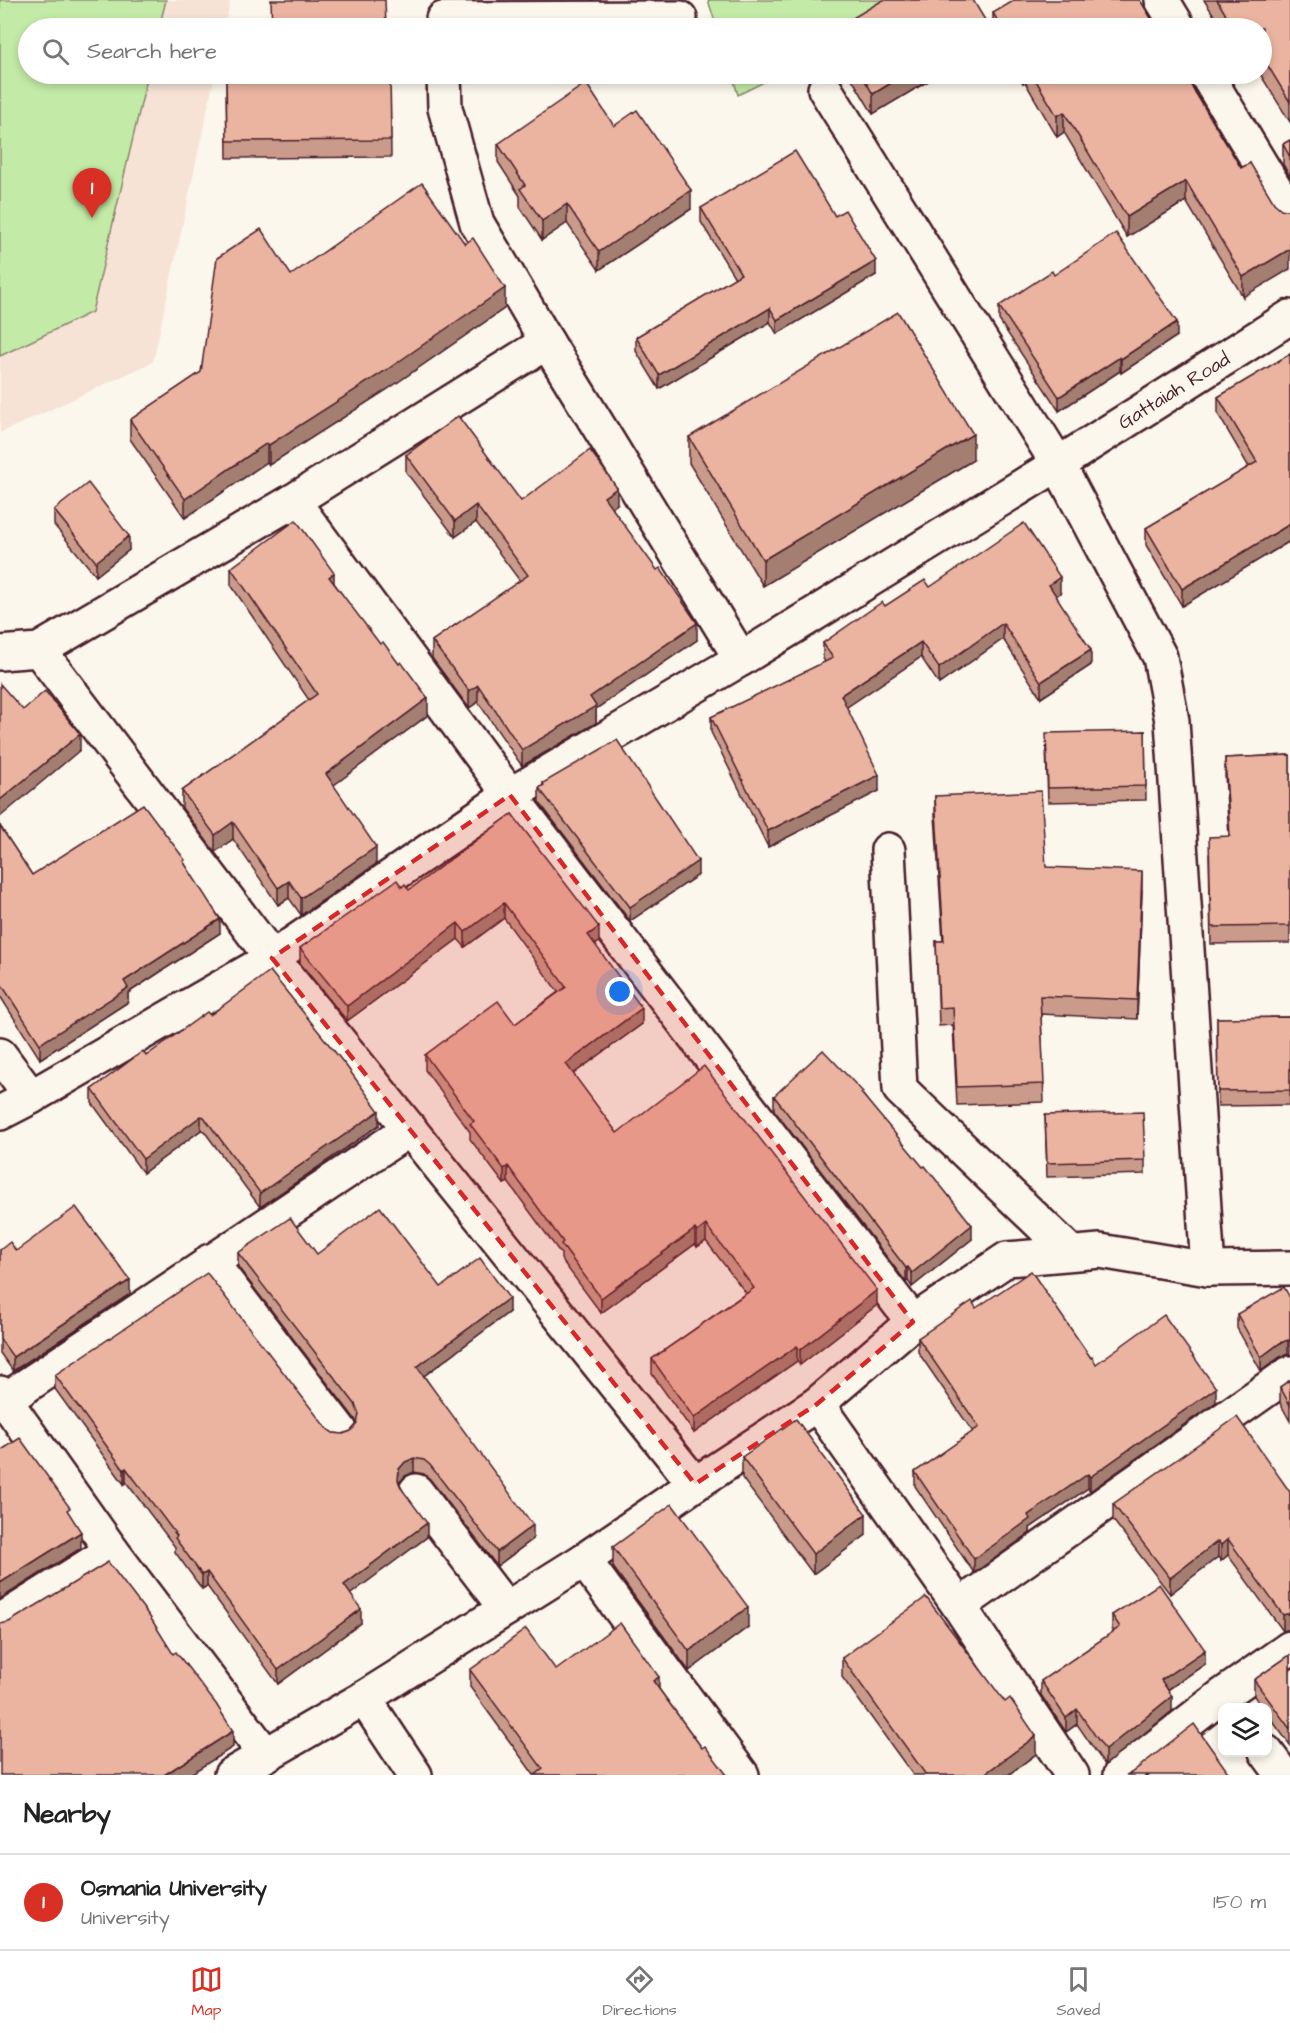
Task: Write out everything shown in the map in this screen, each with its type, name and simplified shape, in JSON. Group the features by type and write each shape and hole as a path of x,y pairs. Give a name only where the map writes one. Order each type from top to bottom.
{"street":[{"path":"1162,0 1173,18"},
{"path":"443,16 680,18"},
{"path":"444,84 445,108 477,223 741,659"},
{"path":"1212,84 1290,213"},
{"path":"825,89 1058,464 1160,657 1172,721 1208,1269"},
{"name":"Gattaiah Road","path":"0,1113 272,958 510,795 741,659 1058,464 1290,317"},
{"path":"0,653 39,650 293,501 547,342"},
{"path":"293,501 510,795 913,1322"},
{"path":"39,650 272,958 695,1484"},
{"path":"888,850 900,1089 1070,1252"},
{"path":"0,1055 31,1097"},
{"path":"265,1754 112,1551 3,1397 410,1129"},
{"path":"231,1775 364,1698 584,1560 817,1404 913,1322 1007,1259 1100,1251 1208,1269 1290,1268"},
{"path":"210,1261 340,1431"},
{"path":"959,1606 1290,1373"},
{"path":"817,1404 959,1606 1072,1775"},
{"path":"416,1491 506,1609"},
{"path":"0,1621 112,1551"},
{"path":"584,1560 742,1775"},
{"path":"1120,1775 1228,1701 1290,1648"},
{"path":"364,1698 415,1775"},
{"path":"1269,1757 1282,1775"}],"highlighted area":[{"path":"510,795 913,1322 817,1404 695,1484 272,958"}],"shaded area":[{"path":"0,0 231,0 226,18 18,18 18,84 213,84 153,362 0,433"}],"green space":[{"path":"0,0 166,0 162,18 18,18 18,84 146,84 92,312 0,356"},
{"path":"708,0 926,0 889,18 714,18"},
{"path":"735,84 760,84 738,95"}],"building":[{"path":"271,0 385,0 386,18 272,18"},
{"path":"883,0 973,0 984,18 853,18"},
{"path":"1015,0 1140,0 1151,18 996,18 993,13"},
{"path":"1217,0 1290,0 1290,102 1272,72 1272,18 1228,18"},
{"path":"226,84 390,84 391,140 227,141"},
{"path":"587,84 614,126 637,110 691,190 599,252 567,204 542,221 520,189 525,185 498,144"},
{"path":"867,84 890,84 873,94"},
{"path":"1038,84 1190,84 1241,168 1250,163 1274,203 1281,209 1290,211 1290,249 1243,277 1186,181 1127,217 1064,112 1057,116"},
{"path":"1290,140 1290,157 1283,144"},
{"path":"795,151 835,216 845,210 876,261 777,320 770,308 659,375 636,337 741,274 701,208"},
{"path":"422,183 465,244 473,238 505,288 388,369 269,445 267,443 185,499 130,420 201,372 217,258 261,229 291,275"},
{"path":"1116,233 1177,322 1059,397 999,306 1052,271 1054,275"},
{"path":"898,312 973,434 763,560 689,437"},
{"path":"1290,354 1290,524 1182,589 1146,528 1257,462 1218,397"},
{"path":"458,416 521,501 590,450 617,488 604,497 657,570 660,568 697,623 590,697 596,706 522,750 478,685 469,691 432,641 528,575 476,505 455,521 406,455"},
{"path":"88,483 129,536 96,562 54,510"},
{"path":"296,520 334,573 329,577 380,644 383,642 399,664 401,662 428,698 326,774 376,847 301,898 289,881 278,888 233,822 215,835 182,791 317,694 231,568"},
{"path":"1024,523 1060,577 1049,585 1091,650 1041,682 1003,623 939,668 921,642 841,695 879,775 768,831 711,717 833,658 823,643 882,602 885,606 925,580 930,587"},
{"path":"0,684 23,710 45,691 80,734 0,800"},
{"path":"1145,731 1146,786 1048,788 1046,733"},
{"path":"617,740 698,861 630,907 539,788 544,785 543,783"},
{"path":"1290,755 1290,926 1211,927 1209,837 1230,836 1225,758"},
{"path":"1041,791 1046,867 1142,871 1137,1000 1040,996 1044,1084 957,1087 953,1007 939,1008 936,941 944,941 935,796"},
{"path":"143,804 185,860 183,861 220,919 124,981 128,988 40,1044 0,982 0,826 32,875"},
{"path":"512,814 599,927 588,935 642,1008 566,1064 617,1133 704,1066 877,1290 800,1350 797,1346 694,1418 652,1359 754,1288 706,1225 697,1232 695,1229 601,1298 508,1166 504,1169 470,1124 474,1121 425,1055 498,1001 515,1024 566,987 504,903 465,932 458,923 347,1006 300,948 397,880 402,887 405,884 409,890"},
{"path":"270,971 379,1111 260,1193 201,1116 143,1159 92,1089 143,1051 146,1056 207,1012 210,1015"},
{"path":"1290,1017 1290,1090 1218,1091 1217,1018"},
{"path":"823,1050 863,1092 861,1093 923,1167 925,1166 972,1225 912,1273 774,1096"},
{"path":"1143,1112 1145,1160 1047,1163 1045,1115"},
{"path":"76,1207 130,1280 13,1357 0,1339 0,1250 10,1242 16,1251"},
{"path":"380,1207 441,1287 480,1258 509,1298 417,1367 533,1525 497,1552 430,1465 424,1460 414,1458 405,1462 399,1469 398,1480 401,1488 427,1523 344,1585 361,1609 278,1670 207,1572 202,1575 175,1538 177,1536 126,1468 124,1470 55,1375 207,1273 326,1428 333,1433 343,1434 351,1431 357,1424 359,1414 355,1404 238,1253 290,1218 317,1254"},
{"path":"1031,1271 1096,1364 1164,1315 1216,1388 1090,1477 1088,1474 1028,1515 1030,1519 974,1559 915,1472 979,1427 918,1338 972,1301 976,1308"},
{"path":"1284,1287 1290,1298 1290,1341 1280,1343 1261,1357 1237,1314"},
{"path":"1290,1380 1290,1405 1280,1387"},
{"path":"1237,1417 1290,1492 1290,1613 1283,1615 1228,1539 1221,1545 1218,1541 1170,1578 1113,1504"},
{"path":"796,1419 866,1514 813,1554 742,1457"},
{"path":"20,1438 70,1508 67,1510 81,1532 0,1583 0,1451"},
{"path":"672,1504 748,1607 689,1651 613,1547"},
{"path":"108,1562 150,1617 173,1654 176,1652 216,1704 233,1731 164,1775 0,1775 0,1624 9,1622"},
{"path":"1159,1584 1205,1650 1161,1680 1172,1696 1105,1750 1077,1709 1066,1718 1041,1681 1120,1627 1112,1615"},
{"path":"926,1597 1005,1702 1010,1698 1036,1736 983,1775 926,1775 842,1658"},
{"path":"620,1623 659,1677 653,1681 702,1748 705,1746 727,1775 535,1775 543,1769 470,1670 526,1629 556,1670"},
{"path":"1290,1655 1290,1729 1272,1703 1254,1680"},
{"path":"1194,1724 1230,1775 1126,1775 1131,1773"}],"place":[{"name":"Osmania University","path":"92,218"}]}
